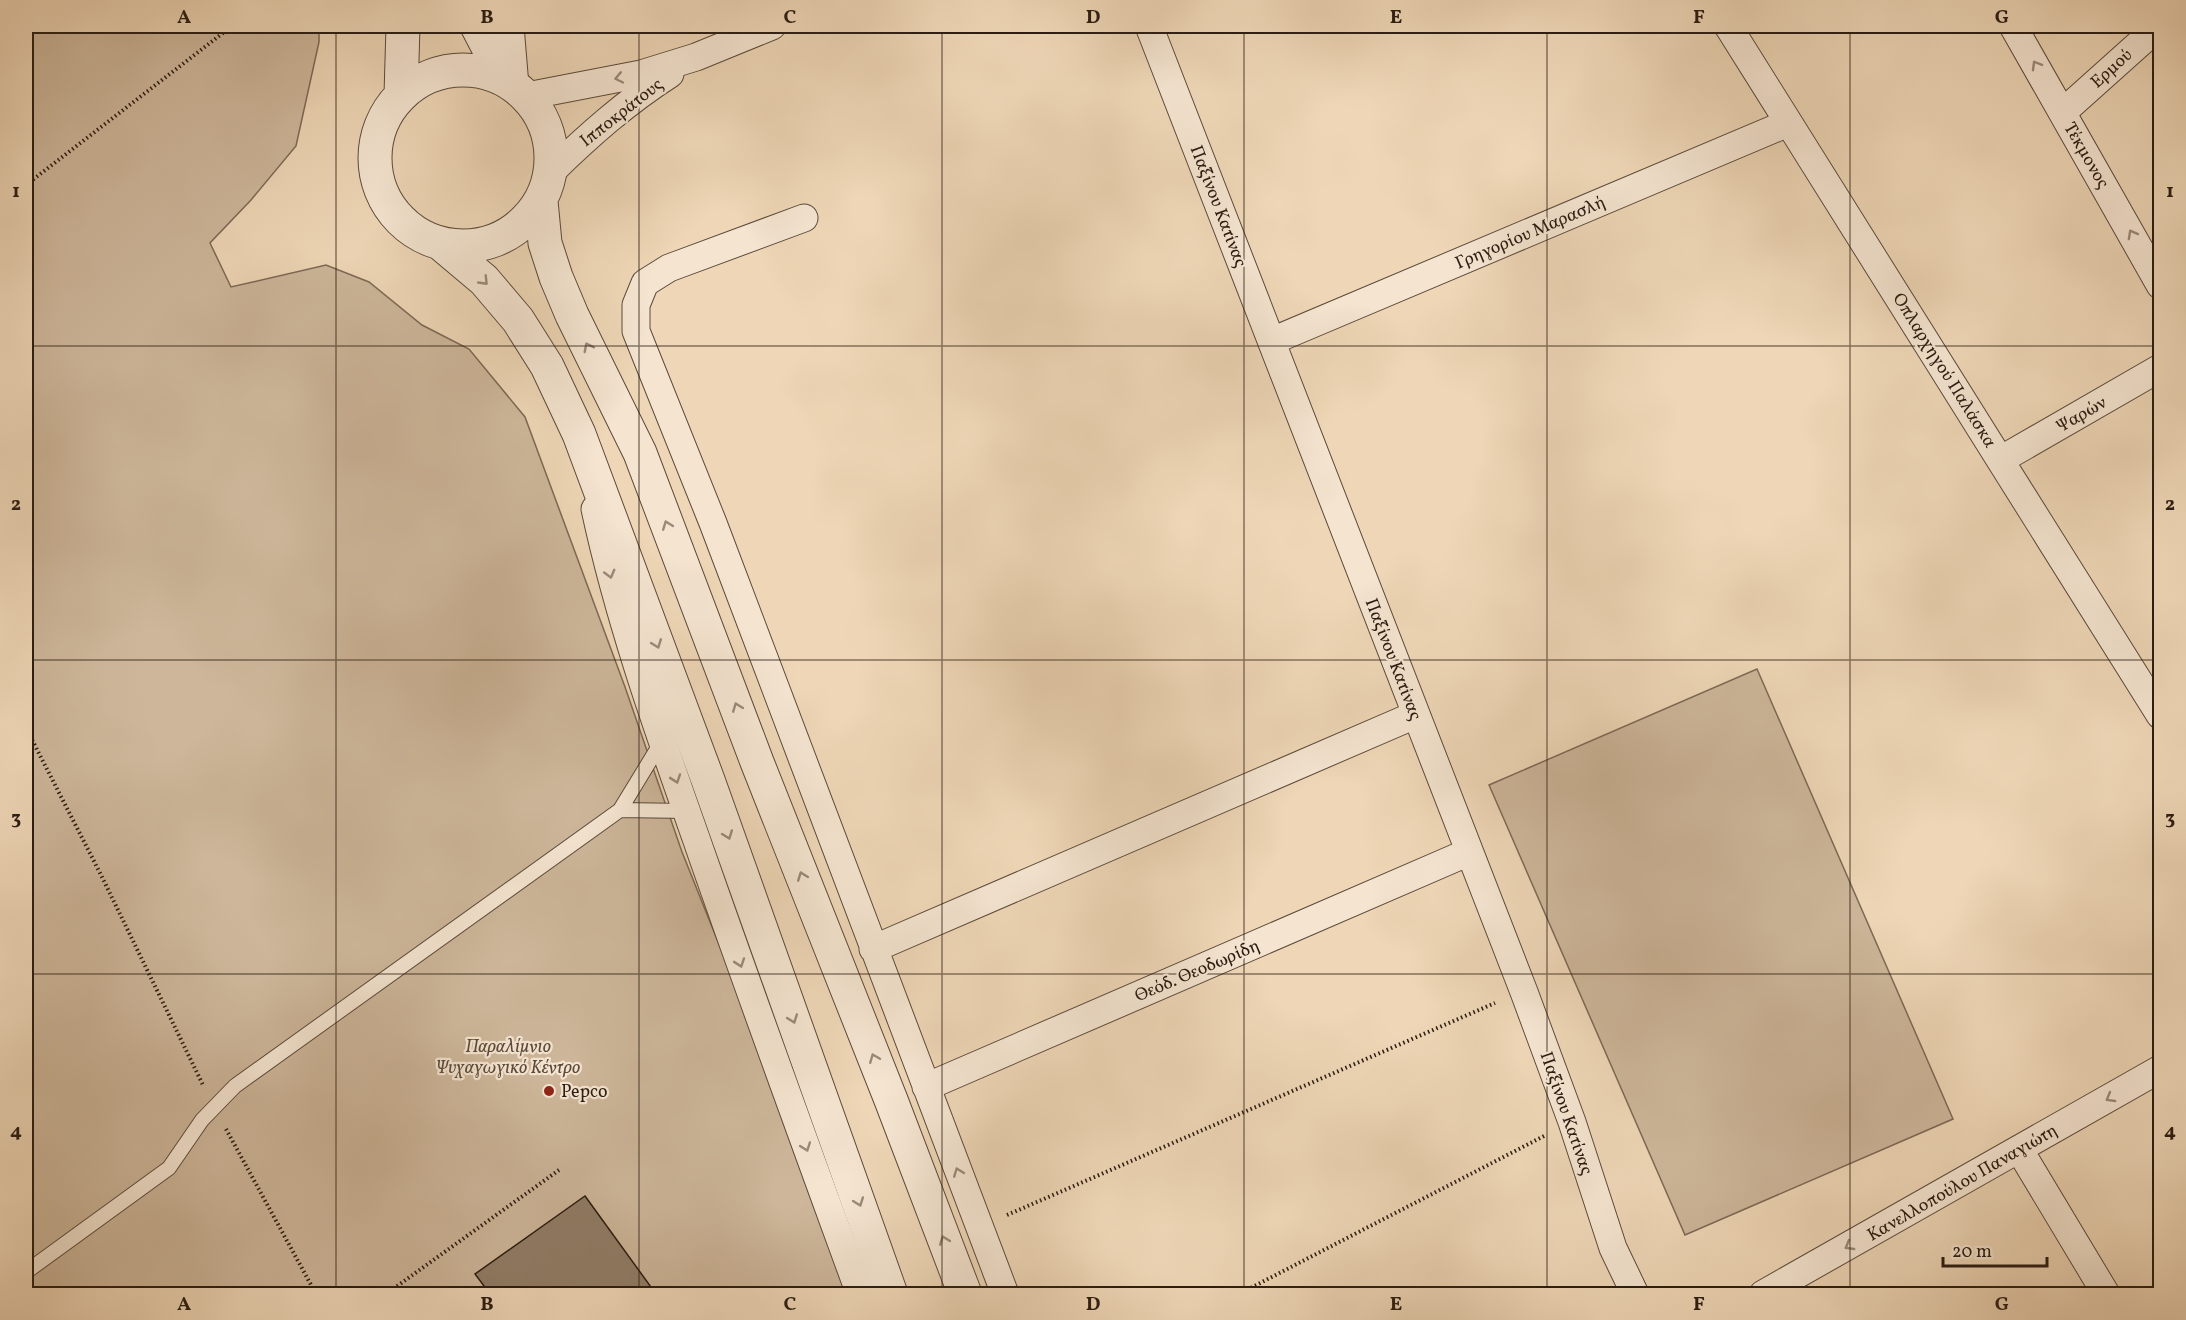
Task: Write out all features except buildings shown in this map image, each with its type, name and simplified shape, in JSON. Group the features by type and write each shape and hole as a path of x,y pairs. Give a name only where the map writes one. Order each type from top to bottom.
{"street":[{"path":"401,95 403,26"},
{"path":"477,26 516,87 543,118 551,145 546,187 545,243 556,278 640,453 757,762 891,1100 964,1294"},
{"path":"510,26 516,87"},
{"name":"Ιπποκράτους","path":"516,87 641,74 696,57 772,26"},
{"name":"Παξίνου Κατίνας","path":"1149,26 1524,992 1572,1122 1613,1248 1635,1294"},
{"name":"Οπλαρχηγού Παλάσκα","path":"1728,26 2002,459 2160,715"},
{"name":"Τέκμονος","path":"2013,26 2160,285"},
{"name":"Ερμού","path":"2063,112 2159,26"},
{"name":"Ιπποκράτους","path":"546,187 602,123 641,92 696,57"},
{"path":"516,87 478,71 450,70 424,78 401,95 387,112 378,133 375,162 381,190 395,215 418,234 440,243 469,246 497,239 522,223 546,187"},
{"name":"Γρηγορίου Μαρασλή","path":"1272,341 1788,123"},
{"path":"804,218 669,268 645,283 636,305 636,331 717,535 1005,1294"},
{"path":"440,243 484,280 518,321 547,366 579,434 708,780 891,1294"},
{"name":"Ψαρών","path":"2002,459 2160,368"},
{"path":"579,434 603,547 620,612 662,741 748,988 860,1294"},
{"path":"873,949 1415,715"},
{"name":"Θεόδ. Θεοδωρίδη","path":"926,1088 1468,852"},
{"name":"Κανελλοπούλου Παναγιώτη","path":"1763,1294 2160,1069"},
{"path":"2019,1149 2106,1294"}],"lane":[{"path":"26,1272 169,1168 213,1107 235,1086 620,810 662,741"},
{"path":"620,810 687,811"}],"path":[{"path":"26,185 232,26"},
{"path":"26,728 213,1107 316,1294"},
{"path":"979,1227 1475,1011 1524,992"},
{"path":"1239,1294 1572,1122"},
{"path":"386,1294 559,1170"}],"green space":[{"name":"Παραλίμνιο Ψυχαγωγικό Κέντρο","path":"26,26 319,26 319,42 296,146 251,200 210,243 231,287 326,265 369,282 422,325 469,349 525,417 625,687 682,852 859,1294 26,1294"},
{"path":"1757,669 1953,1119 1685,1235 1489,785"}],"place":[{"name":"Pepco","path":"549,1091"}]}
